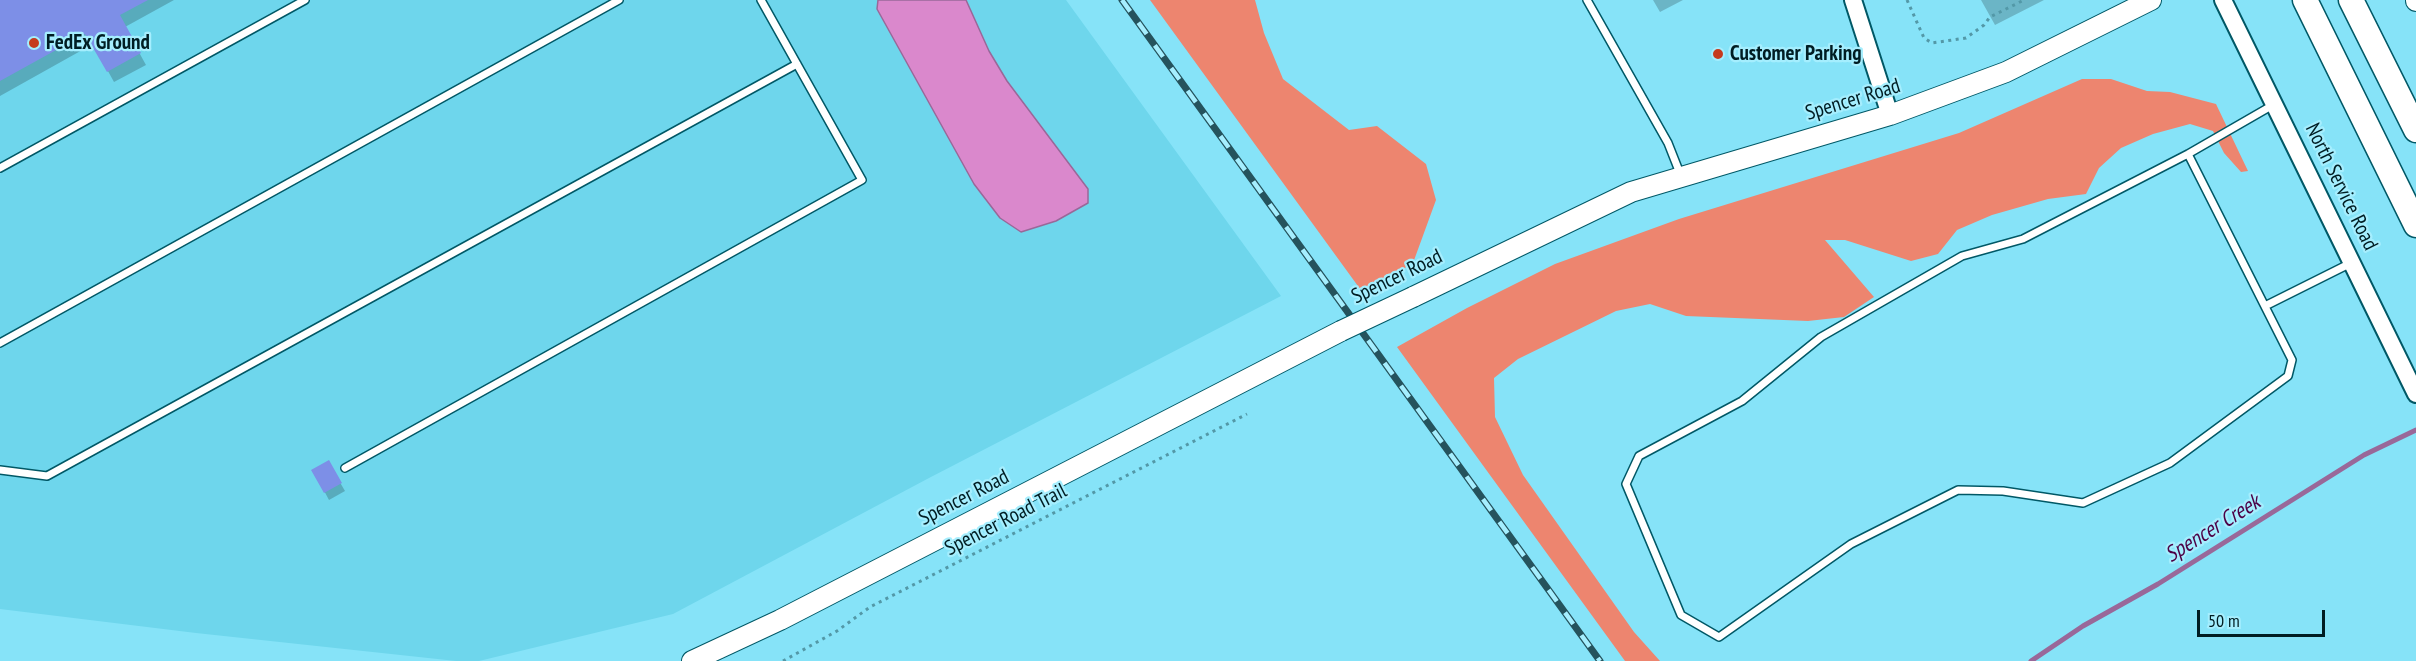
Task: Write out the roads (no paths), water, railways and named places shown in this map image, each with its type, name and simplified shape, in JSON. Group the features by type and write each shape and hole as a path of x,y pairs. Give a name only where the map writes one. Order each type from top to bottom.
{"highway":[{"path":"2305,0 2416,225"},
{"path":"2351,0 2416,130"}],"main road":[{"name":"Spencer Road","path":"692,661 780,620 1341,331 1591,210 1632,192 1681,176 1890,115 2006,72 2151,0"}],"street":[{"path":"1853,0 1890,115"},
{"name":"North Service Road","path":"2223,0 2414,391"}],"lane":[{"path":"0,168 305,0"},
{"path":"0,343 619,0"},
{"path":"345,468 862,180 761,0"},
{"path":"1587,0 1668,143 1681,176"},
{"path":"0,470 47,476 797,64"},
{"path":"2188,154 2292,360 2288,376 2170,463 2083,503 2003,491 1958,490 1851,544 1719,638 1681,615 1626,484 1639,456 1742,401 1821,337 1962,256 2023,238 2188,154 2275,104"},
{"path":"2265,306 2352,262"}],"waterway":[{"name":"Spencer Creek","path":"2031,661 2083,626 2158,584 2364,455 2416,430"}],"railway":[{"path":"1122,0 1600,661"}],"place":[{"name":"FedEx Ground","path":"34,43"},
{"name":"Customer Parking","path":"1718,54"}]}
